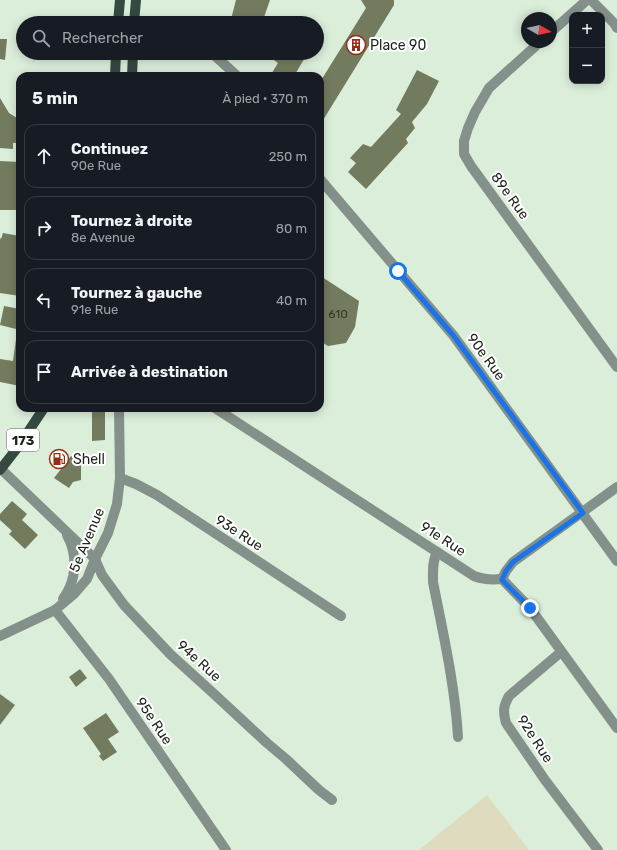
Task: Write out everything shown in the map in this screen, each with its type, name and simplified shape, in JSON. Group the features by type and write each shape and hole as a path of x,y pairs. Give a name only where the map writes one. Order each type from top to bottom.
{"main road":[{"path":"119,16 120,0"},
{"path":"135,16 136,0"},
{"path":"115,72 116,60"},
{"path":"132,72 133,60"},
{"name":"173","path":"1,470 41,412"}],"street":[{"path":"557,27 587,0"},
{"path":"591,0 614,23 617,28"},
{"name":"89e Rue","path":"533,48 489,88 475,112 468,128 464,142 464,154 471,166 617,367"},
{"path":"220,60 233,72"},
{"name":"90e Rue","path":"324,184 453,335 617,560"},
{"name":"5e Avenue","path":"0,636 55,610 74,594 87,578 108,533 117,504 120,478 119,412"},
{"name":"91e Rue","path":"221,412 474,576 481,579 502,580"},
{"name":"94e Rue","path":"1,470 95,559 102,575 124,605 170,654 319,790 332,800"},
{"name":"93e Rue","path":"120,478 136,484 157,495 341,616"},
{"path":"617,487 583,513 513,562 506,571 502,580 530,608 617,728"},
{"name":"94e Rue","path":"55,610 68,593 73,581 75,570 74,551 64,529"},
{"path":"437,552 434,558 433,582 453,688 458,737"},
{"name":"95e Rue","path":"55,610 108,680 226,850"},
{"name":"92e Rue","path":"561,652 509,696 504,704 503,714 506,723 541,774 598,850"}],"shaded area":[{"path":"487,795 529,850 419,850"}],"building":[{"path":"236,0 270,0 264,16 232,16"},
{"name":"Place 90","path":"361,0 394,0 394,5 324,119 324,76 366,8"},
{"path":"0,39 7,39 5,60 0,59"},
{"path":"274,60 304,60 296,72 272,72 278,63"},
{"path":"417,70 439,81 427,104 412,122 415,128 406,139 408,143 366,189 348,172 356,163 350,158 363,144 371,147 401,114 396,110"},
{"path":"0,98 9,113 16,117 16,143 13,143 13,149 0,148"},
{"path":"0,161 16,162 16,210 0,210"},
{"path":"3,233 16,235 16,295 0,293 0,238 1,239"},
{"path":"324,278 359,301 355,327 346,343 328,346 324,344"},
{"path":"4,306 16,308 16,329 0,325"},
{"path":"16,339 16,385 0,382 0,359 13,361"},
{"path":"92,412 105,412 105,440 92,441"},
{"path":"71,456 81,462 81,480 73,482 69,488 54,478"},
{"path":"12,501 27,514 22,520 38,535 25,549 9,534 12,531 0,520 0,514"},
{"path":"80,669 87,678 76,687 69,677"},
{"path":"0,694 15,705 0,725"},
{"path":"106,713 119,732 108,739 117,752 103,761 99,756 101,754 83,728"}],"place":[{"name":"Place 90","path":"356,45"},
{"name":"Shell","path":"59,459"}],"route":[{"path":"398,271 453,335 583,513 513,562 506,571 502,580 530,608"}]}
